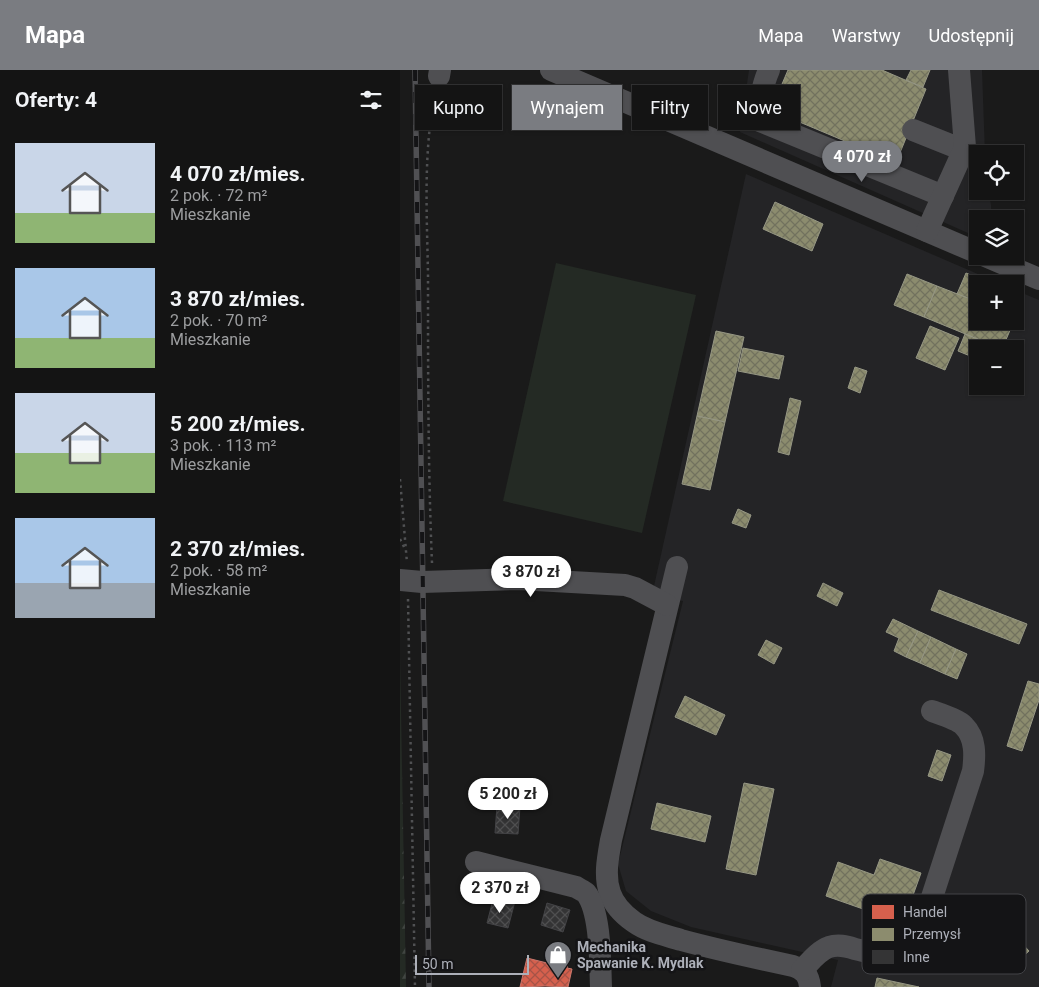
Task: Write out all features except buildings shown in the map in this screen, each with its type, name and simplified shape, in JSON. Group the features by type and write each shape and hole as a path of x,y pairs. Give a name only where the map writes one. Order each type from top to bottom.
{"street":[{"path":"551,70 969,249"},
{"path":"769,70 763,87 758,117 760,121 943,196"},
{"path":"927,231 965,146 960,70"},
{"path":"913,130 963,150"},
{"path":"778,168 792,134"},
{"path":"1006,265 1039,279"},
{"path":"677,568 611,840 607,861 607,881 610,893 624,914 635,923 655,932 806,978 820,953 826,948 836,945 862,951"},
{"path":"404,580 433,582 518,579 625,585 635,588 667,605"},
{"path":"932,711 964,725 972,739 975,755 973,771 933,894"},
{"path":"476,862 576,887 586,893 594,909 598,928 601,987"}],"path":[{"path":"433,582 428,326 428,142 430,120 440,73"},
{"path":"400,479 406,550 400,539"},
{"path":"404,580 415,987"}],"shaded area":[{"path":"749,70 982,70 985,145 969,145 969,200 990,200 991,210 969,210 969,233 740,132 740,130 800,130 800,85 747,85"},
{"path":"746,174 980,275 969,275 969,330 1024,330 1024,294 1039,300 1039,987 831,987 838,960 691,927 651,911 626,891 618,864 683,601 652,595"}],"green space":[{"path":"556,263 696,295 642,533 503,501"},
{"path":"400,657 406,987 400,987"}],"railway":[{"path":"415,70 429,987"}],"place":[{"name":"Mechanika Spawanie K. Mydlak","path":"558,979"}]}
